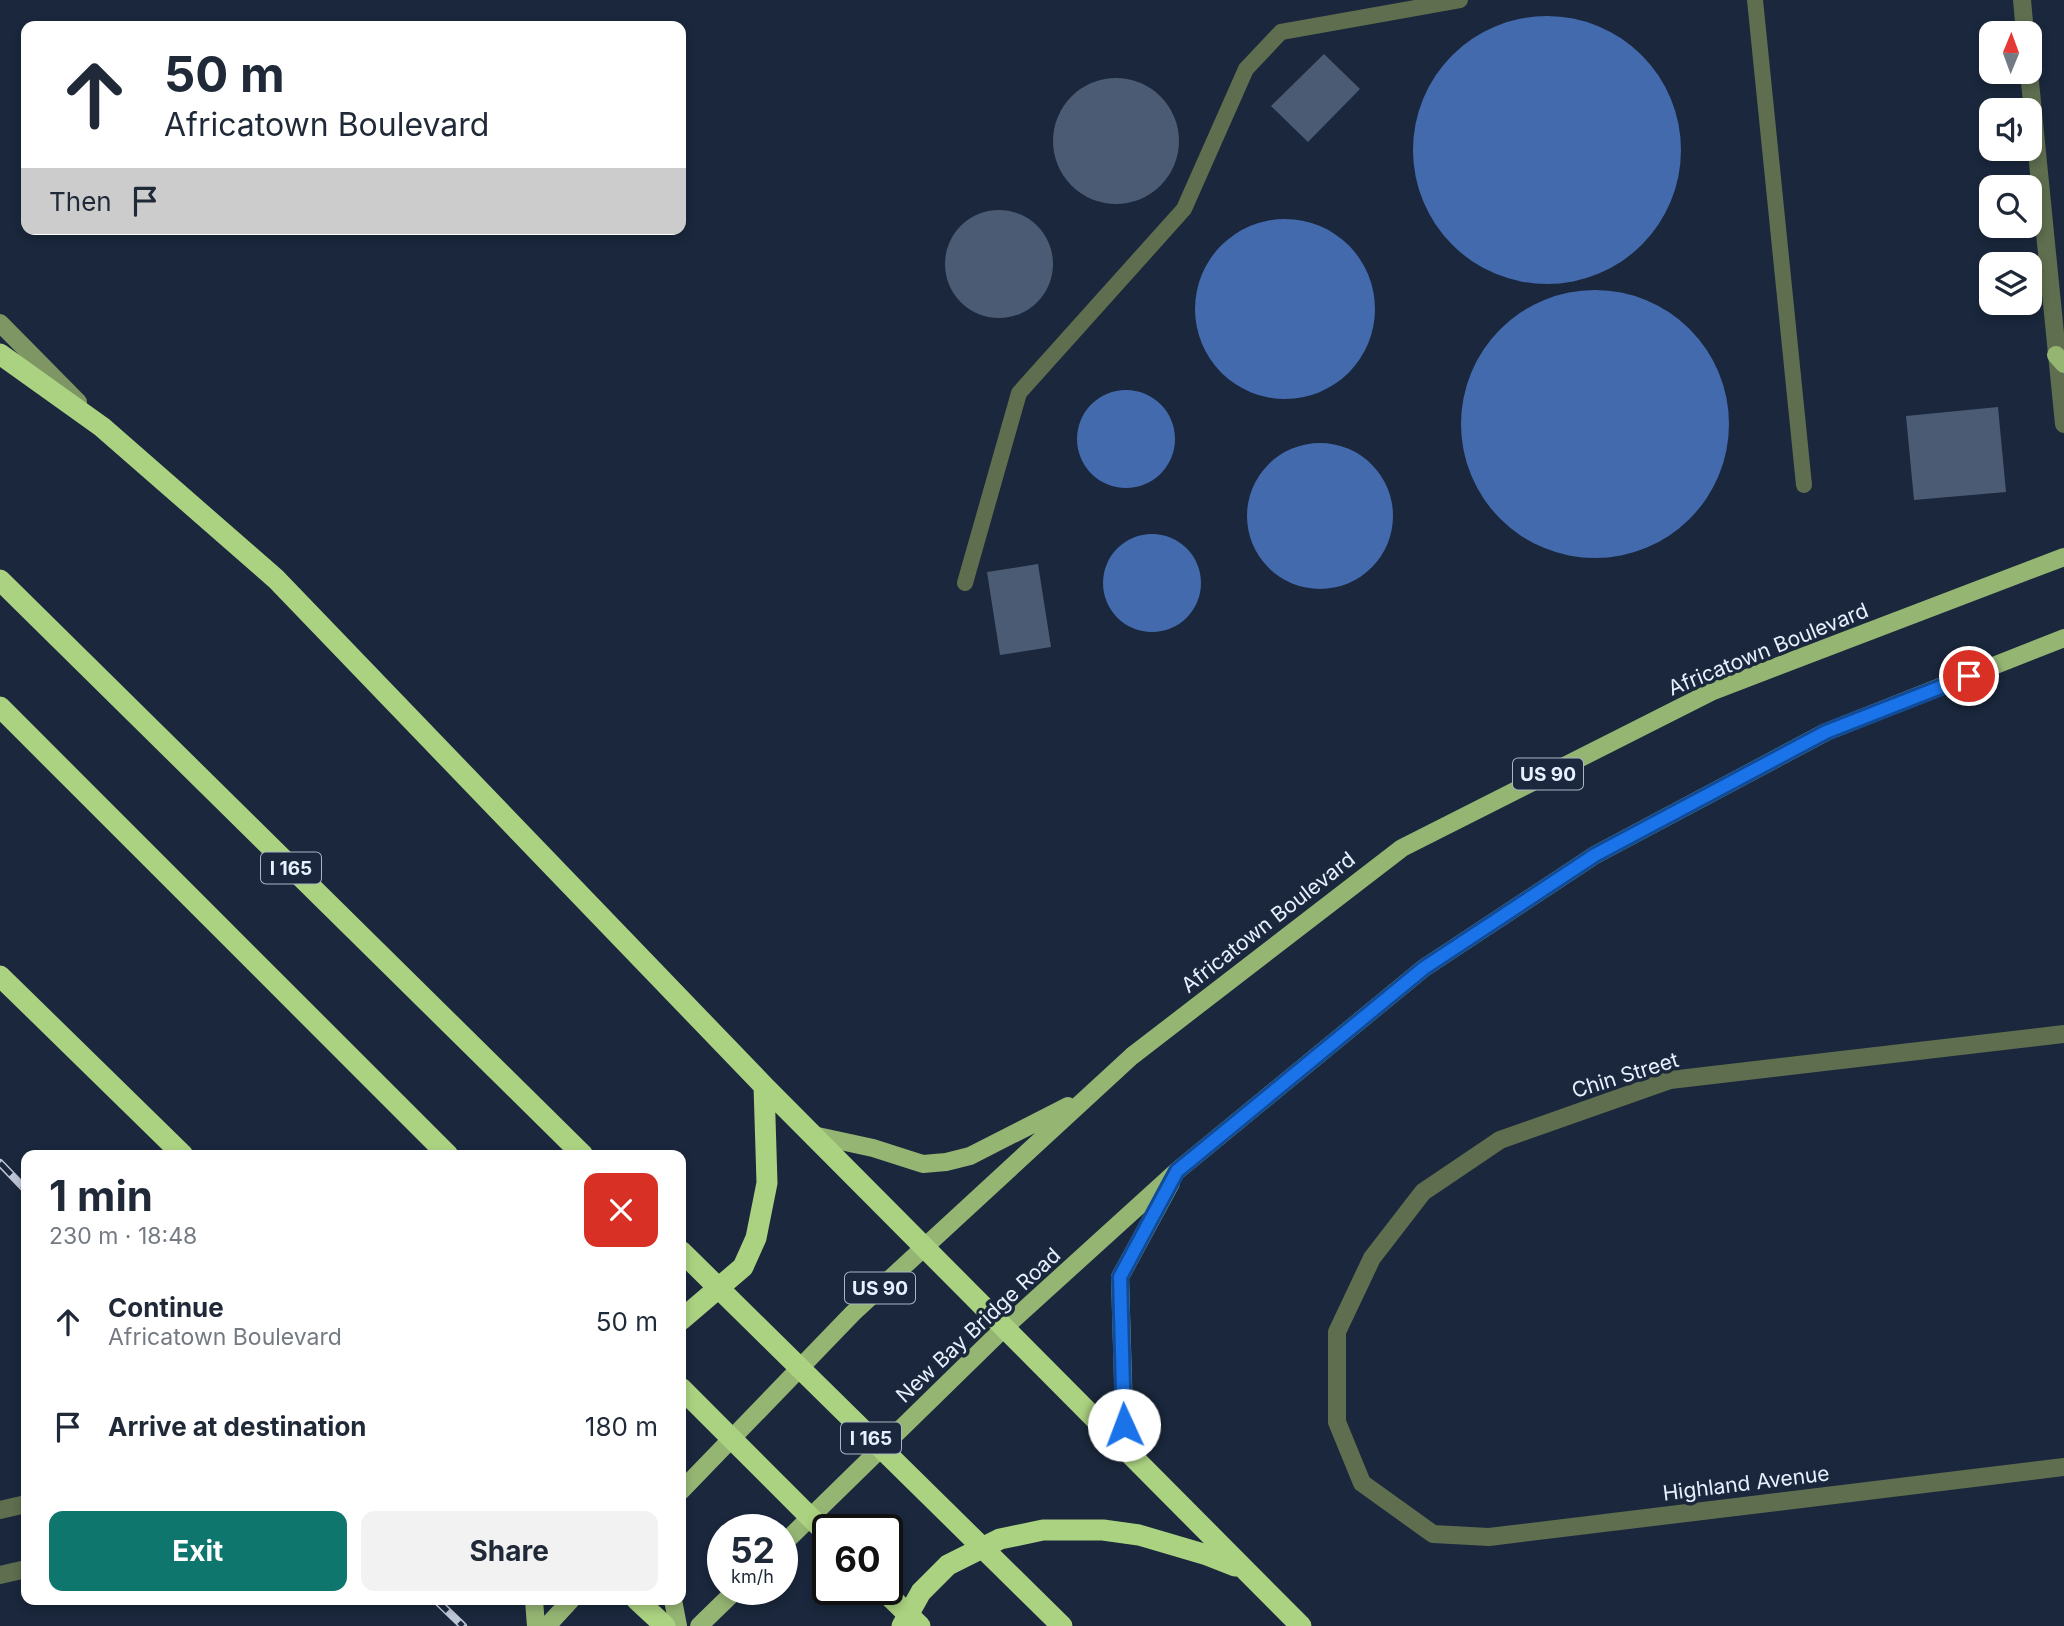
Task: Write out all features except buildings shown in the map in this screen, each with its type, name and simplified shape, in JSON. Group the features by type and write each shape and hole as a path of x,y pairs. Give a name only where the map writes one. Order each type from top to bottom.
{"highway":[{"path":"0,354 102,427 276,579 764,1086 1301,1626"},
{"name":"I 165","path":"0,580 578,1150"},
{"path":"0,708 443,1150"},
{"path":"0,976 178,1150"},
{"path":"686,1316 743,1267 756,1238 767,1183 764,1086"},
{"name":"I 165","path":"686,1256 1062,1626"},
{"path":"686,1393 812,1519"},
{"path":"902,1626 921,1592 948,1565 1000,1539 1042,1530 1103,1530 1139,1535 1207,1555 1244,1570"},
{"path":"643,1605 665,1626"},
{"path":"899,1605 920,1626"}],"main road":[{"path":"0,323 102,427"},
{"name":"Africatown Boulevard","path":"1090,1094 1132,1056 1402,848 1713,691 2064,557"},
{"path":"1125,1449 1120,1277 1177,1171 1424,968 1595,855 1826,732 2064,638"},
{"path":"813,1135 873,1148 923,1164 946,1162 971,1157 1090,1094"},
{"name":"US 90","path":"686,1487 853,1313 1090,1094"},
{"name":"New Bay Bridge Road","path":"798,1529 1004,1328 1177,1171"},
{"path":"534,1605 536,1626"},
{"path":"547,1626 566,1605"},
{"path":"674,1605 678,1626"},
{"path":"699,1626 721,1605"}],"street":[{"path":"2022,0 2024,21"},
{"path":"2030,84 2060,360 2064,424"},
{"name":"Chin Street","path":"1433,1534 1362,1483 1337,1422 1337,1332 1372,1258 1423,1192 1500,1140 1670,1080 2064,1034"},
{"name":"Highland Avenue","path":"1433,1534 1489,1537 2064,1467"},
{"path":"0,1510 21,1505"},
{"path":"0,1575 21,1570"}],"lane":[{"path":"965,583 1019,393 1184,209 1246,69 1281,32 1460,0"},
{"path":"1755,0 1804,485"}],"water":[{"path":"1560,16 1598,26 1622,38 1642,55 1659,75 1671,99 1679,124 1679,176 1671,201 1659,225 1642,245 1622,262 1598,274 1573,282 1534,284 1496,274 1472,262 1443,235 1423,201 1415,176 1413,137 1423,99 1435,75 1462,46 1496,26 1521,18"},
{"path":"1285,219 1319,226 1335,234 1348,246 1360,259 1368,275 1375,309 1368,343 1360,359 1348,372 1335,384 1319,392 1285,399 1251,392 1235,384 1222,372 1210,359 1202,343 1195,309 1202,275 1210,259 1222,246 1235,234 1251,226"},
{"path":"1608,290 1646,300 1670,312 1690,329 1707,349 1719,373 1727,398 1727,450 1719,475 1707,499 1690,519 1670,536 1646,548 1621,556 1582,558 1544,548 1520,536 1491,509 1471,475 1463,450 1461,411 1471,373 1483,349 1510,320 1544,300 1569,292"},
{"path":"1126,390 1145,394 1161,404 1171,420 1175,439 1171,458 1161,474 1145,484 1126,488 1107,484 1091,474 1081,458 1077,439 1081,420 1091,404 1107,394"},
{"path":"1320,443 1348,449 1372,464 1387,488 1393,516 1387,544 1372,568 1348,583 1320,589 1292,583 1268,568 1253,544 1247,516 1253,488 1268,464 1292,449"},
{"path":"1152,534 1171,538 1187,548 1197,564 1201,583 1197,602 1187,618 1171,628 1152,632 1133,628 1117,618 1107,602 1103,583 1107,564 1117,548 1133,538"}],"railway":[{"path":"0,1163 21,1185"},
{"path":"441,1605 463,1626"}],"route":[{"path":"1124,1425 1120,1277 1177,1171 1424,968 1595,855 1826,732 1969,676"}]}
